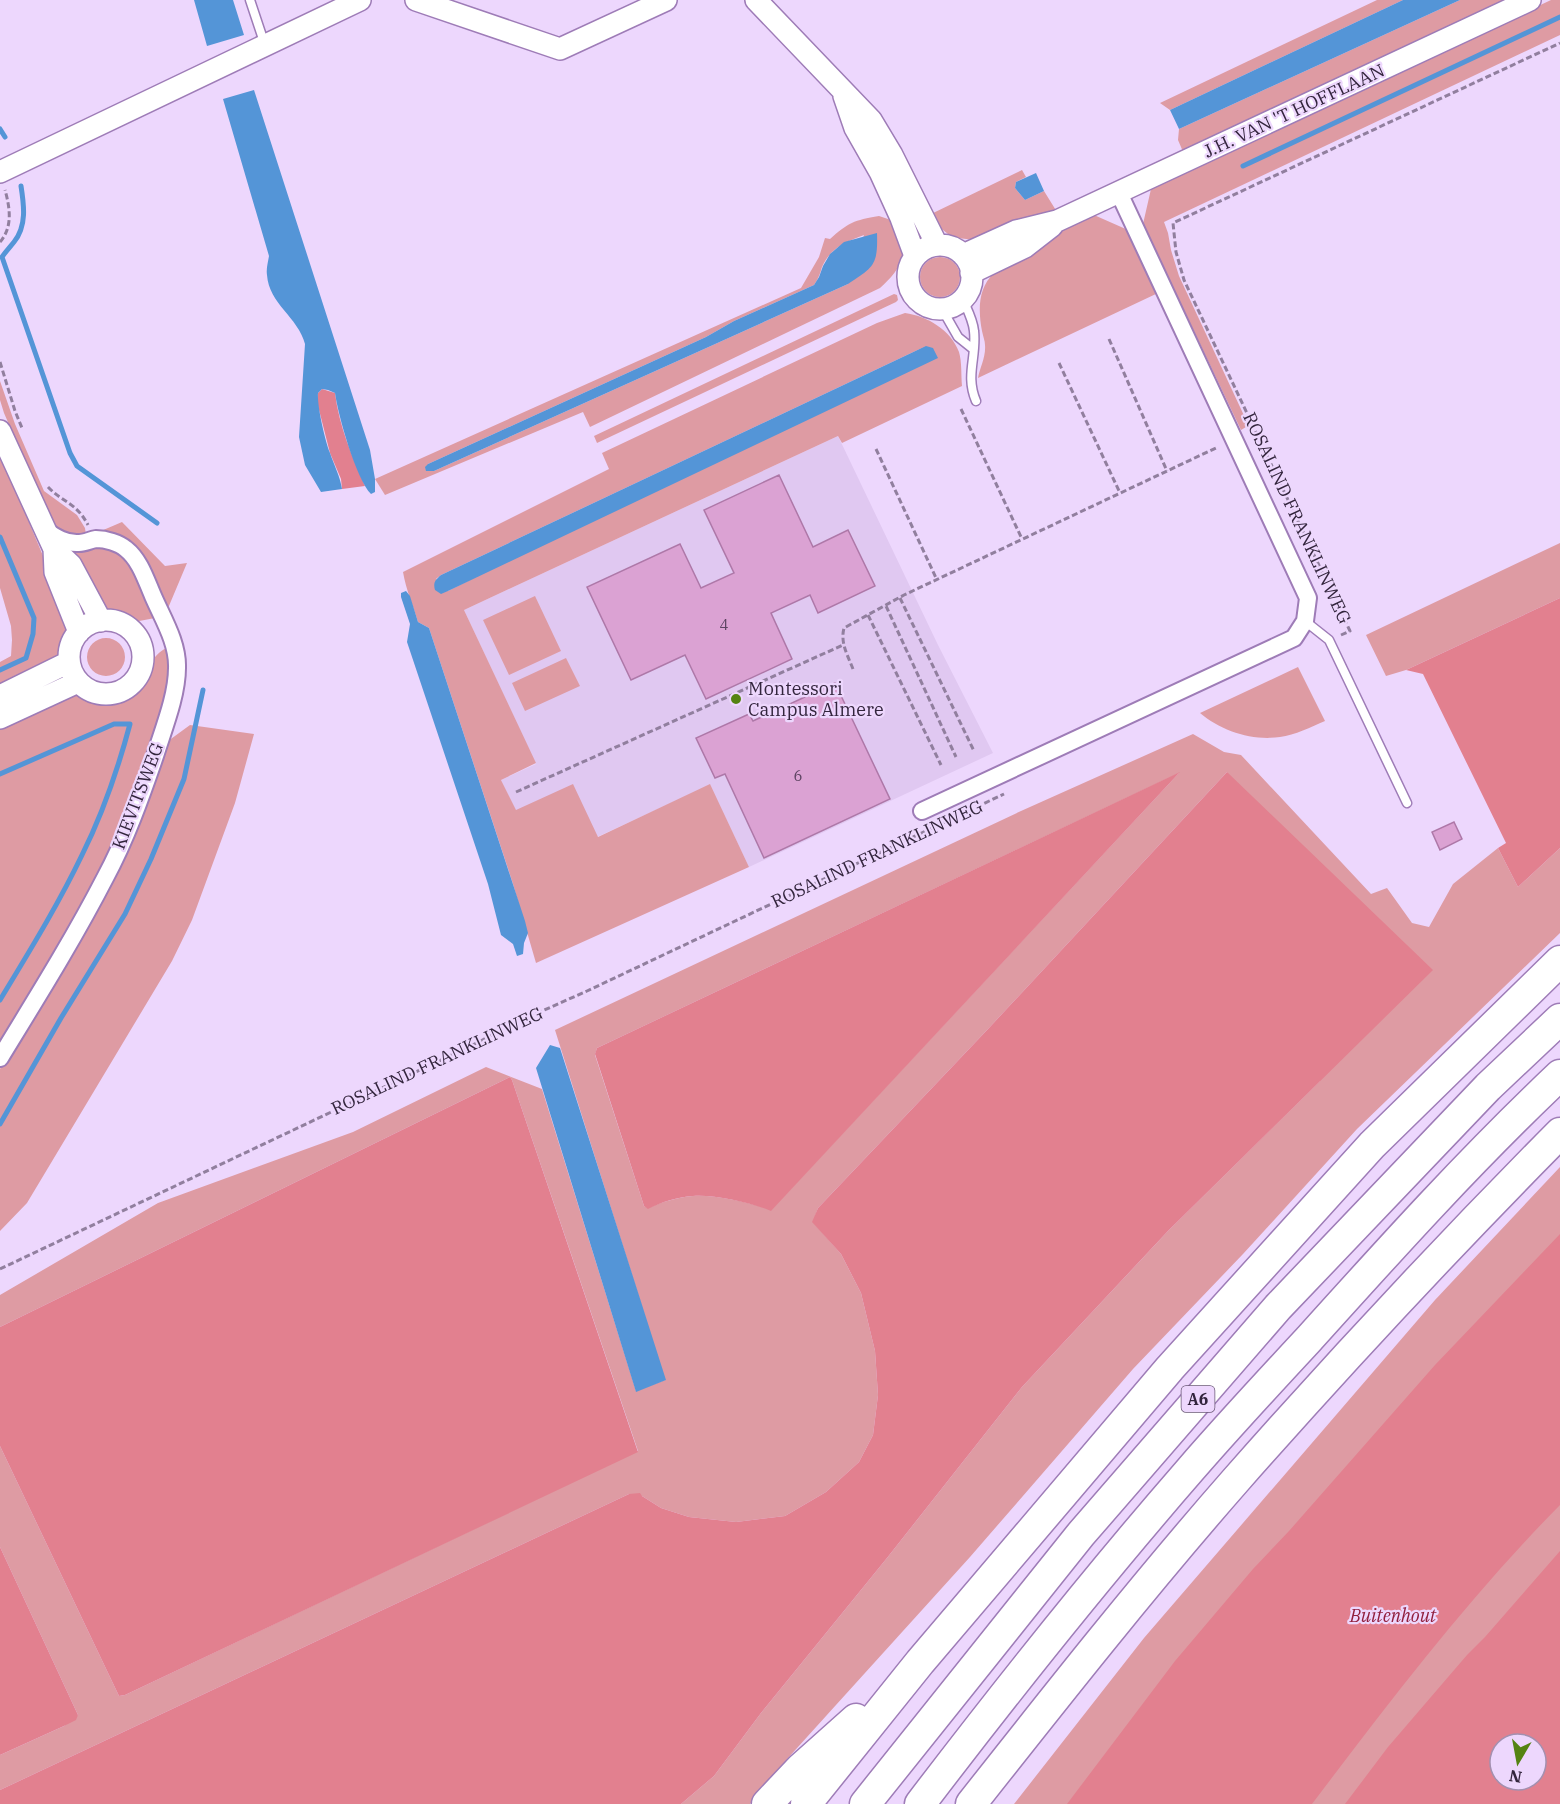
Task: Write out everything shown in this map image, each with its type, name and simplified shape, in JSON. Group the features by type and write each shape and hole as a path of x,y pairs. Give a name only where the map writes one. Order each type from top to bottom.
{"highway":[{"name":"A6","path":"806,1804 920,1662 1170,1368 1372,1144 1560,961"},
{"name":"A6","path":"865,1804 1081,1534 1278,1307 1488,1088 1560,1019"},
{"name":"A6","path":"920,1804 1076,1606 1190,1470 1412,1224 1560,1075"},
{"path":"971,1804 1106,1634 1235,1482 1480,1214 1560,1133"},
{"name":"A6","path":"767,1804 800,1769 920,1662"}],"street":[{"path":"1,178 360,0"},
{"path":"416,0 560,49 666,0"},
{"path":"756,0 871,120 892,155 938,245"},
{"name":"J.H. VAN 'T HOFFLAAN","path":"967,264 1016,231 1057,221 1530,0"},
{"path":"842,90 855,128 880,172 915,256"},
{"name":"ROSALIND FRANKLINWEG","path":"922,810 1294,638 1305,621 1308,598 1119,193"},
{"path":"938,245 956,249 967,264 970,287 963,300 949,308 942,309 924,305 912,293 908,279 915,256 929,247 938,245"},
{"path":"0,430 50,540 55,572 79,632"},
{"name":"KIEVITSWEG","path":"0,1058 70,943 106,876 139,801 169,713 176,680 176,653 172,638 132,555 116,543 96,539 78,543 50,540"},
{"path":"50,540 71,565 101,621"},
{"path":"101,621 115,621 133,632 142,653 140,670 131,684 117,692 92,691 78,682 69,662 71,645 79,632 89,624 101,621"},
{"path":"0,696 69,662"},
{"path":"0,718 78,682"}],"lane":[{"path":"250,0 265,46"},
{"path":"963,300 974,327 970,373 971,389 976,401"},
{"path":"942,309 957,337 973,349"},
{"path":"1305,621 1329,640 1407,802"}],"path":[{"name":"ROSALIND FRANKLINWEG","path":"1329,640 1350,631 1184,280 1176,252 1173,223 1560,43"},
{"path":"0,242 9,229 8,201 1,178"},
{"path":"1109,339 1167,471"},
{"path":"0,362 15,411 24,431"},
{"path":"1059,363 1120,493"},
{"path":"961,409 1022,539"},
{"path":"853,669 841,636 844,628 850,624 1022,539 1234,439"},
{"path":"876,449 937,580"},
{"path":"45,482 53,492 78,509 96,539"},
{"path":"900,598 974,751"},
{"path":"886,606 956,757"},
{"path":"868,615 941,765"},
{"path":"516,792 843,645"},
{"name":"ROSALIND FRANKLINWEG","path":"0,1269 479,1042 504,1028 587,992 1006,793"}],"shaded area":[{"name":"Montessori Campus Almere","path":"838,436 938,645 993,753 749,867 710,785 597,837 516,811 501,780 536,764 464,610"}],"green space":[{"path":"1377,0 1403,0 1170,110 1160,103"},
{"path":"1460,0 1508,0 1184,154 1178,140 1179,129"},
{"path":"1551,0 1560,0 1560,35 1164,222 1179,276 1247,422 1246,427 1241,430 1143,224 1151,189"},
{"path":"1022,170 1026,177 1016,182 1015,188 1025,200 1044,191 1057,212 976,240 957,238 948,234 933,222 929,215"},
{"path":"1094,215 1128,230 1158,293 978,378 985,349 980,300 989,279 994,273 1062,231"},
{"path":"879,216 899,226 903,245 898,267 880,288 590,427 583,412 385,495 375,479 801,288 819,257 825,238 830,239 852,223","holes":["864,235 848,284 434,471 428,464 814,285 822,267 834,250"]},
{"path":"940,257 954,263 960,277 954,291 940,297 926,291 920,277 926,263"},
{"path":"894,294 897,295 896,302 597,443 594,436"},
{"path":"905,313 922,317 937,325 950,337 959,352 962,386 842,443 838,436 464,610 536,763 501,780 516,810 573,784 598,837 710,784 749,867 536,963 513,884 429,628 418,622 403,572 609,469 602,453 877,323","holes":["926,346 448,591 436,579 441,575"]},
{"path":"0,381 15,424 44,491 77,515 85,528 86,535 65,532 57,527 49,517 4,413 0,400"},
{"path":"322,389 335,393 343,429 365,486 342,489 341,479 330,453 317,402 318,393"},
{"path":"0,453 64,606 68,628 64,645 50,662 0,691 0,662 11,656 12,640 11,626 0,588"},
{"path":"122,522 165,566 187,563 166,613 109,534 101,531"},
{"path":"1560,543 1560,598 1406,670 1386,676 1366,635"},
{"path":"105,546 129,563 155,618 134,622 104,612 69,551"},
{"path":"535,596 561,651 509,675 483,620"},
{"path":"1560,598 1560,848 1518,887 1498,848 1506,843 1423,674 1406,670"},
{"path":"106,638 119,644 125,657 119,670 106,676 93,670 87,657 93,644"},
{"path":"166,648 172,664 164,709 117,842 0,1049 0,723 66,693 102,702 120,700 137,688 152,662"},
{"path":"566,658 580,686 525,711 512,683"},
{"path":"1298,667 1325,721 1303,731 1269,738 1248,736 1227,730 1200,713"},
{"path":"190,725 254,734 235,803 192,920 172,961 27,1203 0,1231 0,1069 97,904 164,744"},
{"path":"1193,734 1224,752 1241,755 1371,894 1387,888 1412,923 1429,927 1453,884 1498,848 1518,887 1560,848 1560,933 1357,1129 1243,1254 1133,1369 970,1557 788,1758 750,1804 681,1804 714,1776 761,1713 1022,1387 1168,1231 1320,1081 1227,772 818,1208 813,1222 841,1254 861,1293 875,1351 878,1395 873,1435 859,1462 826,1492 785,1516 736,1522 689,1517 661,1508 642,1496 629,1494 0,1790 0,1755 64,1726 78,1715 0,1547 0,1446 119,1696 638,1451 510,1077 0,1327 0,1295 158,1203 353,1132 486,1067 542,1089 636,1391 665,1380 555,1030 1021,811","holes":["1179,773 771,1210 711,1196 676,1199 648,1208 644,1206 595,1055 597,1048"]},
{"path":"1180,772 771,1211 711,1196 676,1199 648,1209 644,1206 595,1054 597,1048"},
{"path":"1227,772 1433,970 1168,1231 1022,1387 761,1713 714,1776 681,1804 0,1804 0,1790 629,1494 640,1493 661,1508 689,1517 736,1522 785,1516 826,1492 859,1462 873,1435 878,1395 875,1351 861,1293 841,1254 812,1222 818,1208"},
{"path":"510,1077 638,1452 119,1696 0,1446 0,1327"},
{"name":"Buitenhout","path":"1560,1167 1560,1804 1014,1804 1144,1638 1435,1300"},
{"name":"Buitenhout","path":"1560,1234 1560,1505 1462,1613 1312,1804 1067,1804 1175,1661 1253,1569 1435,1365"},
{"path":"0,1547 78,1715 76,1720 0,1755"},
{"path":"1560,1551 1560,1804 1345,1804 1388,1747"}],"water":[{"path":"194,0 233,0 244,35 207,46"},
{"path":"1403,0 1460,0 1179,129 1170,110"},
{"path":"254,90 370,450 375,479 375,492 371,494 359,475 354,461 335,393 328,390 322,389 318,393 319,406 326,440 342,489 321,492 305,465 299,437 305,344 269,285 267,270 269,256 223,99"},
{"path":"1036,173 1044,191 1025,200 1015,188 1016,182"},
{"path":"877,233 877,252 873,264 848,284 434,471 426,471 425,467 428,464 814,285 830,254 844,242"},
{"path":"926,346 933,348 938,358 448,591 441,594 435,590 435,582 441,575"},
{"path":"406,591 410,596 418,622 429,628 525,921 528,933 523,954 517,956 513,944 501,935 488,884 407,642 410,624 401,597 401,593"},
{"path":"550,1045 560,1048 666,1380 636,1392 536,1068"}],"building":[{"path":"779,475 813,547 848,530 875,586 818,613 810,595 771,613 792,659 706,699 685,655 631,680 587,587 680,544 701,588 734,573 704,510"},
{"path":"835,683 890,799 764,858 725,774 715,778 696,738 749,714 753,721"},
{"path":"1454,822 1462,839 1440,850 1432,832"}],"waterway":[{"path":"1243,166 1560,17"},
{"path":"0,129 5,137"},
{"path":"21,186 23,222 18,236 2,257 70,453 77,466 157,523"},
{"path":"0,537 34,618 33,634 26,658 0,670"},
{"path":"0,1124 61,1018 125,914 151,859 184,779 203,690"},
{"path":"0,774 114,724 130,724 109,791 90,839 53,910 0,1000"}],"place":[{"name":"Montessori Campus Almere","path":"736,699"}]}
